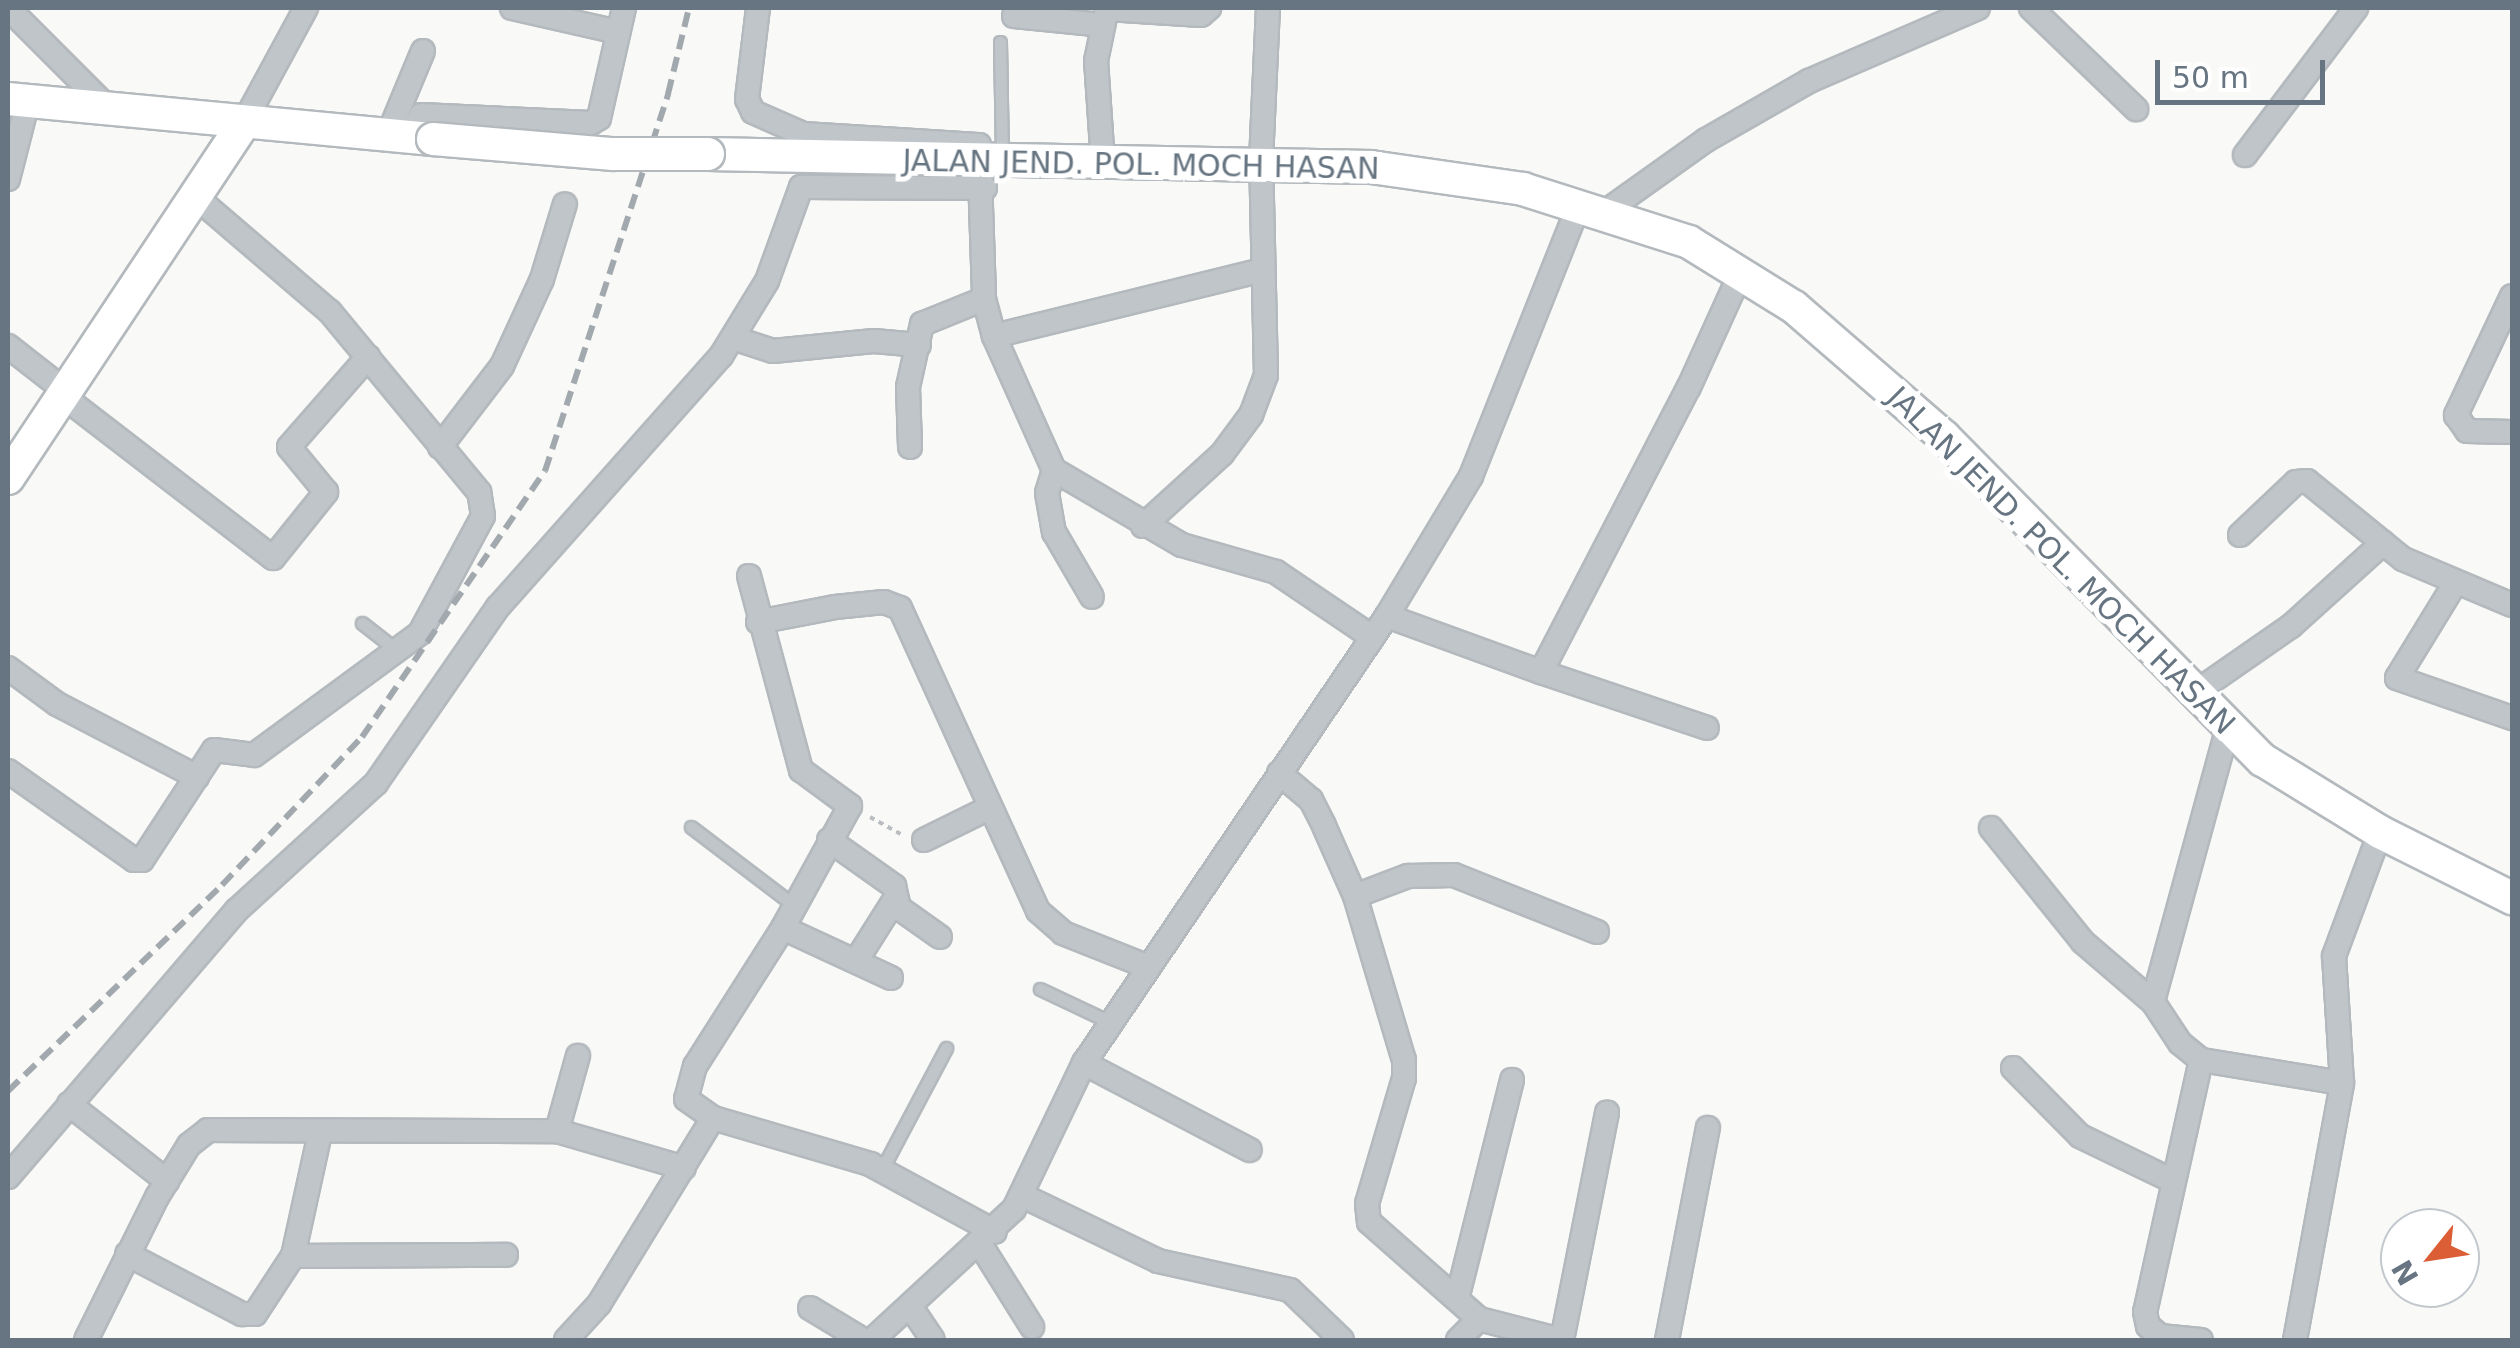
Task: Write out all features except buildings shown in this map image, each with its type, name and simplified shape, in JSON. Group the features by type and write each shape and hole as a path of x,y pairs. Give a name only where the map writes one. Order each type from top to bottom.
{"main road":[{"name":"JALAN JEND. POL. MOCH HASAN","path":"18,100 243,124 411,133 613,154 708,154 990,172 1103,163 1261,161 1443,176 1592,208 1742,270 1831,336 1944,437 2228,727 2299,785 2380,832 2512,898"},
{"path":"8,478 61,391 243,124"}],"street":[{"path":"243,124 306,8"},
{"path":"512,8 618,32"},
{"path":"411,133 421,115 591,123 604,105 624,8"},
{"path":"758,8 746,98 753,112 803,134 974,140 990,172 984,299 994,336 1054,470 1182,545 1262,565 1372,636"},
{"path":"1014,16 1202,15 1209,8"},
{"path":"1144,526 1222,454 1251,415 1266,375 1261,161 1268,8"},
{"path":"872,1340 912,1310 987,1238 1022,1195 1084,1062 1387,616 1471,476 1592,208 1810,81 1978,8"},
{"path":"2032,8 2136,109"},
{"path":"2244,155 2356,8"},
{"path":"14,10 108,108"},
{"path":"1103,163 1095,92 1106,14"},
{"path":"411,133 423,50"},
{"path":"8,179 18,100"},
{"path":"8,1176 237,910 376,783 498,607 733,338 766,282 801,187 990,172"},
{"path":"8,771 138,862 214,750 254,755 398,652 428,624 483,516 480,492 298,279 196,198"},
{"path":"440,447 502,366 542,278 565,204"},
{"path":"994,336 1262,270"},
{"path":"1541,672 1689,387 1742,270"},
{"path":"2512,296 2456,415 2467,431 2512,432"},
{"path":"910,447 908,387 928,317 984,299"},
{"path":"733,338 773,351 874,341 920,345"},
{"path":"8,346 268,558 279,553 326,492 289,447 368,357"},
{"path":"1054,470 1047,494 1054,532 1092,598"},
{"path":"2240,534 2303,480 2383,542 2454,586 2512,606"},
{"path":"2196,692 2291,626 2383,542"},
{"path":"748,576 765,656 787,700 801,770 850,806 796,906 684,1088 692,1108 713,1118 882,1169 987,1238 1032,1327"},
{"path":"2454,586 2397,678 2512,718"},
{"path":"758,622 894,603 988,810 1050,924 1150,967"},
{"path":"1387,616 1708,728"},
{"path":"8,668 58,704 197,777"},
{"path":"2153,1002 2228,727"},
{"path":"1278,773 1311,800 1354,896 1404,1070 1366,1214 1479,1319 1561,1340 1608,1112"},
{"path":"924,840 988,810"},
{"path":"1992,828 2083,942 2153,1002 2180,1043 2201,1060 2342,1083"},
{"path":"2295,1340 2342,1083 2334,956 2380,832"},
{"path":"830,840 894,886 894,901 856,961"},
{"path":"1354,896 1408,876 1454,875 1596,932"},
{"path":"894,901 940,938"},
{"path":"783,928 892,978"},
{"path":"557,1131 578,1056"},
{"path":"2201,1060 2146,1321 2160,1336 2201,1340"},
{"path":"1084,1062 1250,1150"},
{"path":"2013,1068 2080,1136 2173,1181"},
{"path":"1457,1299 1512,1080"},
{"path":"69,1104 167,1181"},
{"path":"566,1340 599,1304 713,1118"},
{"path":"1667,1340 1708,1128"},
{"path":"86,1340 167,1181 189,1145 208,1130 557,1131 684,1168"},
{"path":"127,1254 248,1315 267,1304 294,1256 320,1133"},
{"path":"1022,1195 1158,1261 1290,1290 1342,1340"},
{"path":"294,1256 506,1255"},
{"path":"810,1308 864,1340"},
{"path":"912,1310 933,1340"},
{"path":"1458,1340 1479,1319"}],"lane":[{"path":"990,172 1000,42"},
{"path":"362,623 398,652"},
{"path":"691,826 796,906"},
{"path":"1040,988 1112,1023"},
{"path":"882,1169 946,1048"}],"path":[{"path":"850,806 924,840"}],"railway":[{"path":"8,1091 222,885 362,737 545,471 668,94 689,8"}]}
